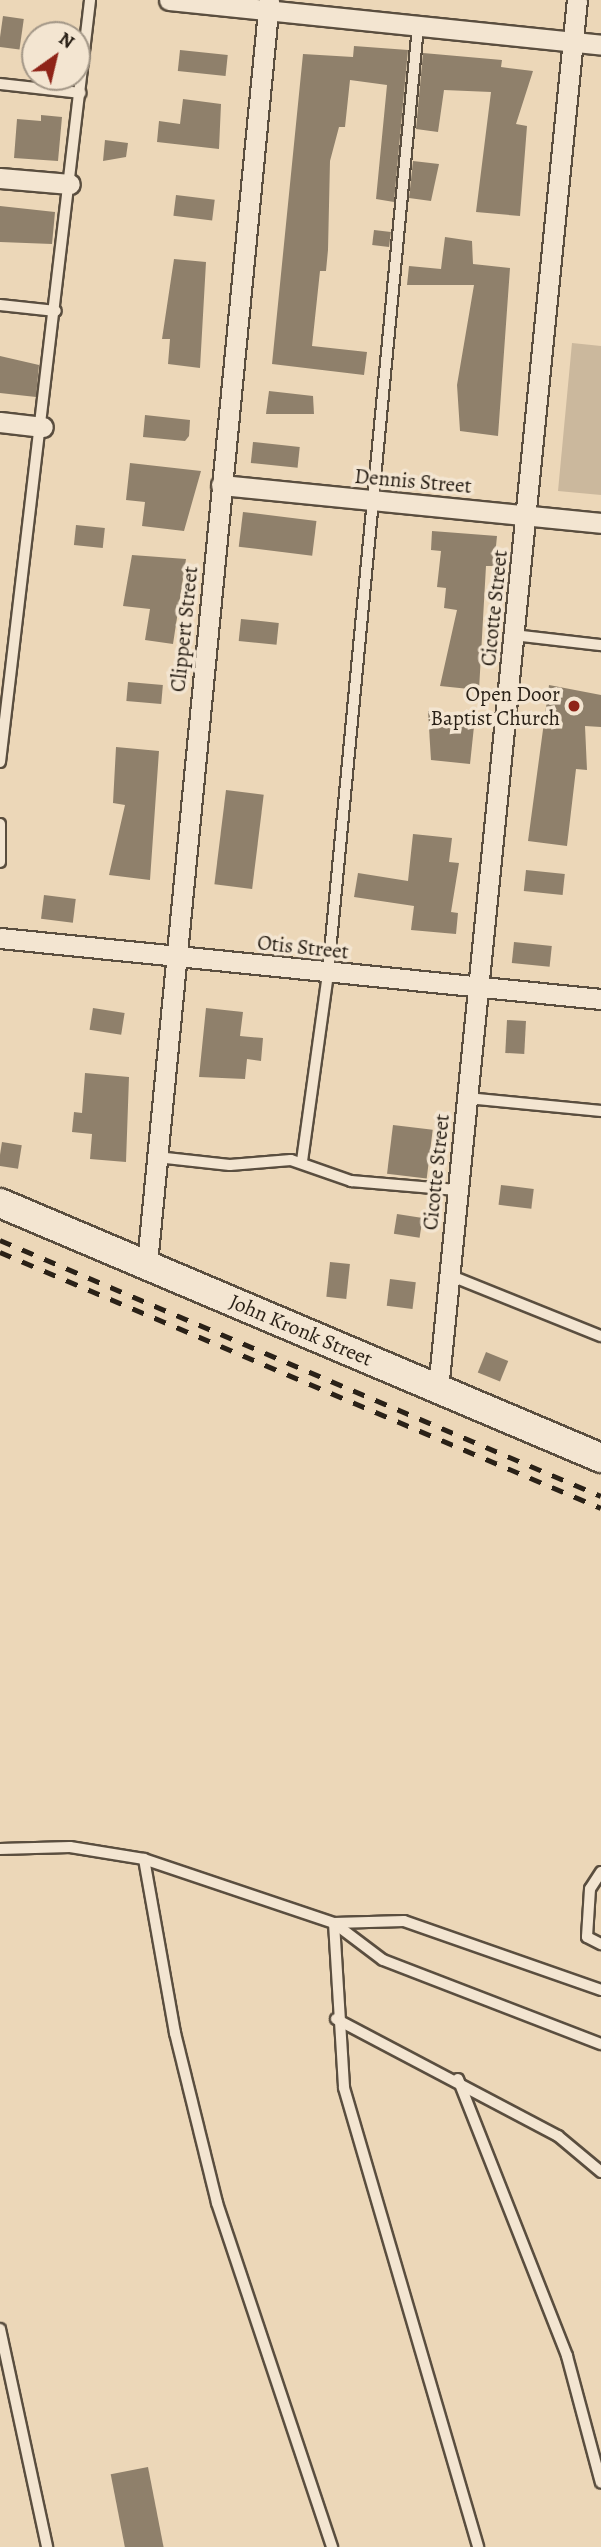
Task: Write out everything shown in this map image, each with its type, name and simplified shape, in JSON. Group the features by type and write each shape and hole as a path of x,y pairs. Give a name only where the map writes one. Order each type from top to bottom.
{"street":[{"path":"169,0 268,5 418,27 601,45"},
{"name":"Cicotte Street","path":"438,1389 577,0"},
{"name":"Clippert Street","path":"147,1263 174,956 268,5"},
{"path":"0,178 69,184"},
{"path":"0,422 43,426"},
{"name":"Dennis Street","path":"221,485 601,523"},
{"name":"Otis Street","path":"0,939 601,999"},
{"name":"John Kronk Street","path":"0,1203 147,1263 601,1458"}],"lane":[{"path":"0,762 43,426 90,0"},
{"path":"302,1161 328,973 370,501 418,27"},
{"path":"0,85 80,93"},
{"path":"0,305 56,311"},
{"path":"514,635 601,645"},
{"path":"0,824 0,862"},
{"path":"467,1098 601,1111"},
{"path":"156,1157 230,1165 302,1161 351,1181 457,1190"},
{"path":"448,1275 601,1336"},
{"path":"0,1849 70,1847 144,1859 334,1923 383,1960 601,2044"},
{"path":"144,1859 175,2033 217,2203 332,2547"},
{"path":"601,1872 590,1889 587,1937 601,1944"},
{"path":"334,1923 404,1921 601,1990"},
{"path":"334,1923 336,2018 344,2088 478,2547"},
{"path":"336,2018 458,2079 558,2136 601,2172"},
{"path":"458,2079 567,2356 601,2483"},
{"path":"0,2329 47,2547"}],"shaded area":[{"path":"572,343 601,346 601,495 558,491"}],"building":[{"path":"3,16 24,19 21,21 19,50 0,47"},
{"path":"354,46 408,50 394,202 376,199 387,85 350,80 345,127 339,127 330,161 326,271 320,271 312,346 367,352 364,375 272,364 303,54 353,57"},
{"path":"180,50 228,55 226,76 178,71"},
{"path":"423,53 502,60 501,67 533,71 516,124 527,126 520,216 476,212 491,92 444,90 438,132 416,129"},
{"path":"183,99 221,104 219,149 157,142 159,121 180,124"},
{"path":"41,115 62,117 58,161 14,158 17,119 41,121"},
{"path":"105,140 128,143 126,157 103,161"},
{"path":"413,161 439,164 431,201 409,198"},
{"path":"176,195 215,200 212,221 173,216"},
{"path":"0,206 55,212 52,244 0,242"},
{"path":"374,230 391,232 389,247 372,245"},
{"path":"445,237 472,241 473,264 510,268 498,436 460,431 457,385 474,285 407,285 409,266 441,269"},
{"path":"174,259 206,262 200,368 168,364 170,339 162,339"},
{"path":"0,356 39,365 36,397 0,393"},
{"path":"269,391 313,396 314,414 266,414"},
{"path":"145,415 190,420 189,436 185,441 143,437"},
{"path":"253,442 300,447 298,468 251,463"},
{"path":"130,463 201,471 184,531 142,526 145,502 126,500"},
{"path":"243,512 316,521 312,556 239,547"},
{"path":"76,525 105,528 103,548 74,545"},
{"path":"432,531 497,536 494,566 486,566 479,690 440,686 457,610 444,608 446,588 437,587 441,551 431,550"},
{"path":"132,555 186,559 173,644 145,640 150,609 123,606"},
{"path":"241,619 279,623 276,645 239,641"},
{"path":"128,682 163,685 161,704 126,701"},
{"path":"549,685 601,695 601,727 585,726 587,770 576,769 567,846 528,841"},
{"path":"428,711 475,717 470,764 431,760"},
{"path":"116,747 159,751 150,880 109,875 125,805 113,803"},
{"path":"226,790 264,795 252,889 214,884"},
{"path":"413,834 452,838 449,862 459,863 451,912 458,913 456,934 411,930 414,906 354,897 358,873 408,881"},
{"path":"526,870 565,874 563,895 524,891"},
{"path":"44,895 76,899 73,923 41,919"},
{"path":"514,942 552,946 550,967 512,963"},
{"path":"93,1008 125,1013 121,1035 90,1030"},
{"path":"206,1008 243,1012 240,1036 263,1038 261,1061 247,1059 245,1079 199,1077"},
{"path":"507,1020 526,1021 524,1054 505,1053"},
{"path":"85,1073 129,1077 126,1162 90,1159 92,1134 72,1132 74,1112 82,1113"},
{"path":"393,1125 433,1130 427,1179 387,1174"},
{"path":"2,1142 22,1145 18,1169 0,1166"},
{"path":"501,1185 534,1189 531,1209 499,1205"},
{"path":"397,1214 423,1218 420,1238 394,1234"},
{"path":"330,1262 350,1264 346,1299 326,1297"},
{"path":"390,1279 416,1282 413,1309 387,1306"},
{"path":"486,1352 508,1361 500,1381 478,1372"},
{"path":"148,2467 164,2547 125,2547 111,2474"}],"railway":[{"path":"0,1240 601,1496"},
{"path":"0,1252 601,1508"}],"place":[{"name":"Open Door Baptist Church","path":"574,706"}]}
